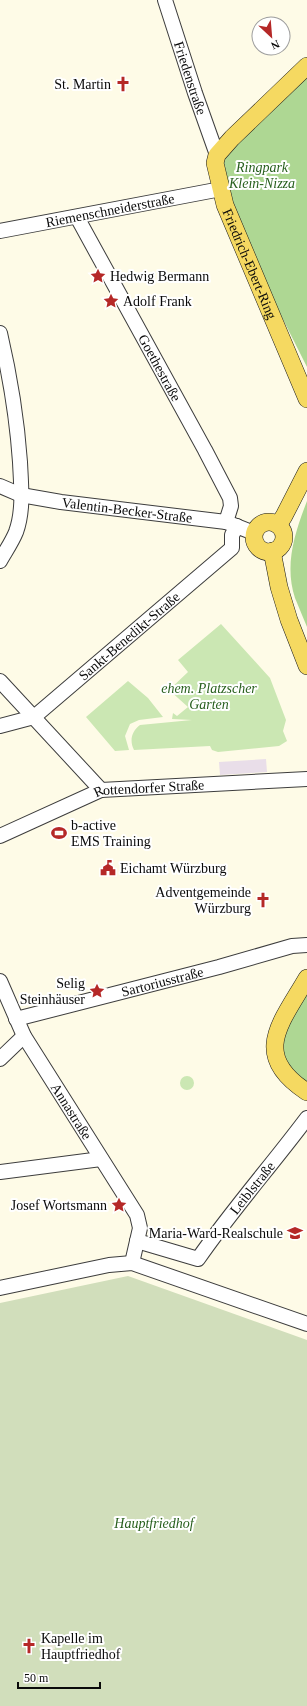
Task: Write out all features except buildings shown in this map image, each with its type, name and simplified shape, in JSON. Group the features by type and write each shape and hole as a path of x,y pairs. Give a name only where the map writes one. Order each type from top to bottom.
{"main road":[{"path":"217,155 307,66"},
{"name":"Friedrich-Ebert-Ring","path":"217,155 215,164 225,205 307,399"},
{"path":"278,525 307,471"},
{"path":"270,522 278,525 282,530 283,540 281,546 272,551 262,550 258,547 254,539 254,533 260,525 270,522"},
{"path":"272,551 279,587 307,666"},
{"path":"307,978 278,1028 274,1048 276,1060 285,1074 307,1092"}],"street":[{"name":"Friedenstraße","path":"165,0 217,155"},
{"name":"Riemenschneiderstraße","path":"0,231 221,189"},
{"name":"Goethestraße","path":"77,216 206,450 230,498 232,524"},
{"path":"0,333 9,372 17,426 21,495 20,513 16,532 0,562"},
{"name":"Valentin-Becker-Straße","path":"0,486 21,495 68,503 232,524 254,533"},
{"name":"Sankt-Benedikt-Straße","path":"0,726 34,717 232,548 232,524"},
{"path":"0,681 101,790"},
{"name":"Rottendorfer Straße","path":"0,836 101,790 307,779"},
{"name":"Sartoriusstraße","path":"16,1019 219,967 292,946 307,945"},
{"name":"Annastraße","path":"0,981 24,1036 137,1215 140,1228 132,1263"},
{"path":"0,1059 24,1036"},
{"name":"Leiblstraße","path":"137,1241 198,1259 307,1118"},
{"path":"0,1172 101,1159"},
{"path":"0,1288 109,1265 132,1263 307,1324"}],"shaded area":[{"path":"266,759 267,772 220,775 219,762"},
{"path":"51,1634 52,1638 54,1638 55,1649 45,1652 42,1636"}],"green space":[{"name":"Ringpark Klein-Nizza","path":"307,69 307,367 233,220 217,156"},
{"path":"307,501 307,627 295,598 292,586 291,561 295,537"},
{"name":"ehem. Platzscher Garten","path":"221,624 270,678 286,720 283,731 287,741 279,746 218,752 212,750 210,746 134,750 132,746 132,736 140,725 192,720 172,719 173,713 177,716 188,707 169,690 188,672 178,660"},
{"path":"128,681 148,698 163,717 139,720 130,724 125,736 129,750 115,751 86,717"},
{"path":"307,986 307,1088 284,1068 283,1030"},
{"path":"187,1076 192,1078 194,1083 192,1088 187,1090 182,1088 180,1083 182,1078"},
{"name":"Hauptfriedhof","path":"128,1276 307,1340 307,1706 0,1706 0,1303"}],"place":[{"name":"St. Martin","path":"123,84"},
{"name":"Hedwig Bermann","path":"98,276"},
{"name":"Adolf Frank","path":"111,301"},
{"name":"b-active EMS Training","path":"59,833"},
{"name":"Eichamt Würzburg","path":"108,868"},
{"name":"Adventgemeinde Würzburg","path":"263,900"},
{"name":"Selig Steinhäuser","path":"97,991"},
{"name":"Josef Wortsmann","path":"119,1205"},
{"name":"Maria-Ward-Realschule","path":"295,1233"},
{"name":"Kapelle im Hauptfriedhof","path":"29,1646"}]}
